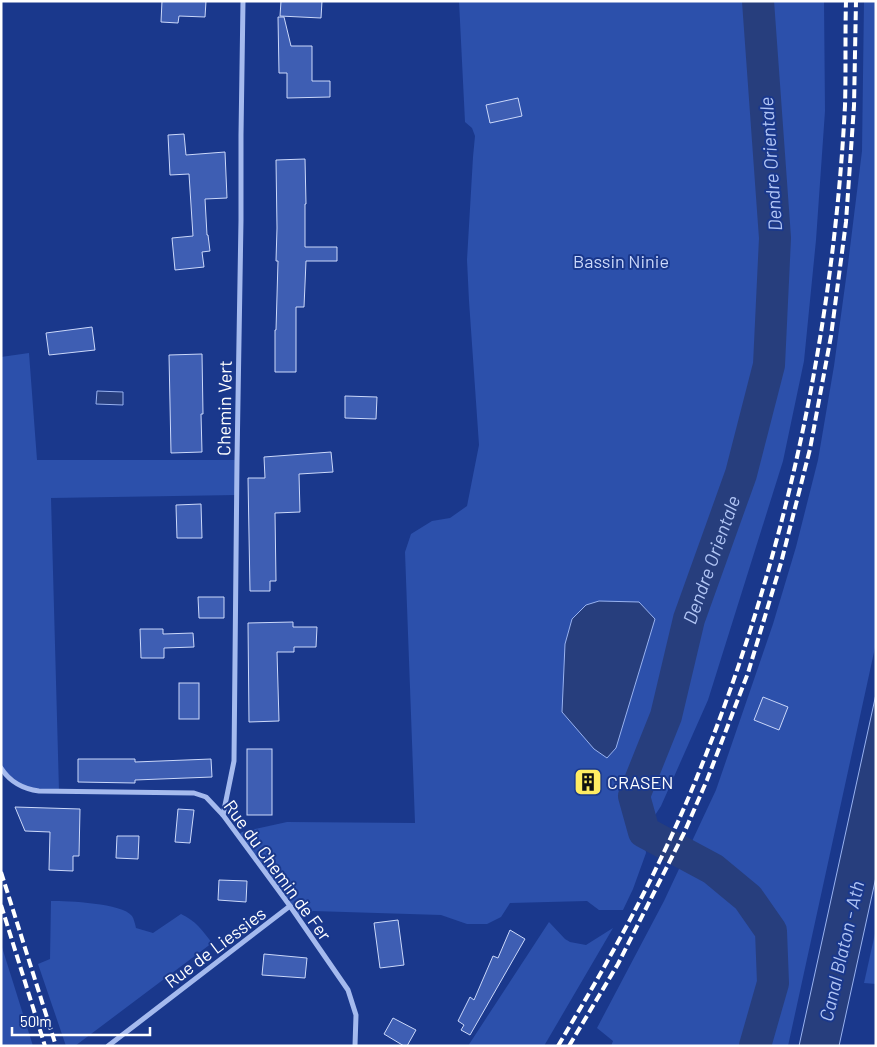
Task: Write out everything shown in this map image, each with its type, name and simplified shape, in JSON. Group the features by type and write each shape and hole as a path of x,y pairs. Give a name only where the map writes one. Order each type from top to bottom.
{"street":[{"name":"Chemin Vert","path":"223,814 234,766 243,1"},
{"name":"Rue du Chemin de Fer","path":"1,768 16,783 31,790 194,793 206,797 223,814 348,990 356,1015 354,1046"},
{"name":"Rue de Liessies","path":"108,1046 290,906"}],"green space":[{"name":"Bassin Ninie","path":"459,1 824,1 825,111 816,240 804,361 783,461 708,700 661,806 644,832 646,853 623,910 599,910 587,901 510,903 501,917 487,924 467,924 441,915 313,911 298,919 238,835 242,832 287,822 415,823 405,552 411,534 432,521 450,518 467,506 479,445 467,260 475,136 472,128 465,122"},
{"path":"864,1 876,1 876,643 788,1046 611,1046 613,1041 597,1028 664,901 716,790 773,624 796,547 818,460 834,366 862,151"},
{"path":"29,353 37,460 237,460 237,495 51,498 59,791 24,787 1,768 1,357"},
{"path":"51,901 118,908 132,916 136,928 153,933 181,914 195,923 212,943 75,1046 66,1046 38,964 50,959"},
{"path":"549,922 565,939 570,942 586,945 613,928 544,1046 468,1046"},
{"path":"876,929 876,984 864,983"},
{"path":"1,944 33,1046 1,1046"}],"water":[{"path":"97,391 123,392 123,405 96,404"},
{"path":"599,601 639,602 655,619 616,748 607,758 594,749 562,712 565,644 572,619 586,605"},
{"name":"Canal Blaton - Ath","path":"876,694 876,877 839,1046 799,1046"}],"building":[{"path":"162,1 206,1 205,17 179,16 178,23 161,22"},
{"path":"281,1 322,1 321,18 280,16"},
{"path":"278,17 284,17 291,46 312,46 312,81 330,81 330,97 287,98 287,73 279,73"},
{"path":"518,98 522,116 490,123 486,105"},
{"path":"184,134 186,155 225,152 227,198 205,199 210,251 202,252 204,267 175,270 172,238 193,236 189,174 170,175 168,135"},
{"path":"305,159 305,247 337,247 337,261 306,261 304,307 296,307 296,372 275,372 278,261 276,261 276,160"},
{"path":"92,327 95,350 49,355 46,333"},
{"path":"202,354 202,452 171,453 169,355"},
{"path":"345,396 377,397 376,419 345,418"},
{"path":"331,452 333,472 299,474 300,512 275,513 276,581 270,581 270,591 250,591 248,478 265,478 264,457"},
{"path":"201,504 202,538 177,538 176,505"},
{"path":"198,597 224,597 224,618 199,618"},
{"path":"293,622 293,627 317,627 316,647 294,647 294,652 277,652 279,721 249,722 248,623"},
{"path":"140,629 163,629 163,634 193,633 194,647 164,648 164,658 141,658"},
{"path":"179,683 199,683 199,719 179,719"},
{"path":"763,697 788,707 779,730 754,720"},
{"path":"247,749 272,749 272,815 247,815"},
{"path":"78,759 135,759 135,762 211,759 212,777 135,780 135,783 78,782"},
{"path":"15,807 80,809 79,856 73,856 73,871 49,870 50,832 25,831"},
{"path":"178,809 194,810 190,843 175,842"},
{"path":"117,836 139,836 138,859 116,858"},
{"path":"219,880 247,881 246,902 218,900"},
{"path":"398,920 404,965 380,968 374,923"},
{"path":"510,930 525,939 470,1035 461,1030 464,1025 458,1021 470,997 474,1000 493,956 498,958"},
{"path":"264,954 307,958 305,978 262,975"},
{"path":"393,1018 416,1030 407,1046 384,1034"}],"waterway":[{"name":"Dendre Orientale","path":"755,1046 773,983 771,931 748,898 713,869 644,832 634,796 666,716 689,619 741,474 769,365 775,238 758,1"}],"railway":[{"path":"558,1046 602,971 667,847 697,777 728,696 755,614 779,531 799,448 816,363 829,278 839,192 845,106 846,1"},
{"path":"569,1046 618,964 684,833 707,780 748,673 781,563 810,449 831,336 846,222 854,106 856,1"},
{"path":"1,872 56,1046"},
{"path":"1,905 45,1046"}],"place":[{"name":"CRASEN","path":"588,782"}]}
